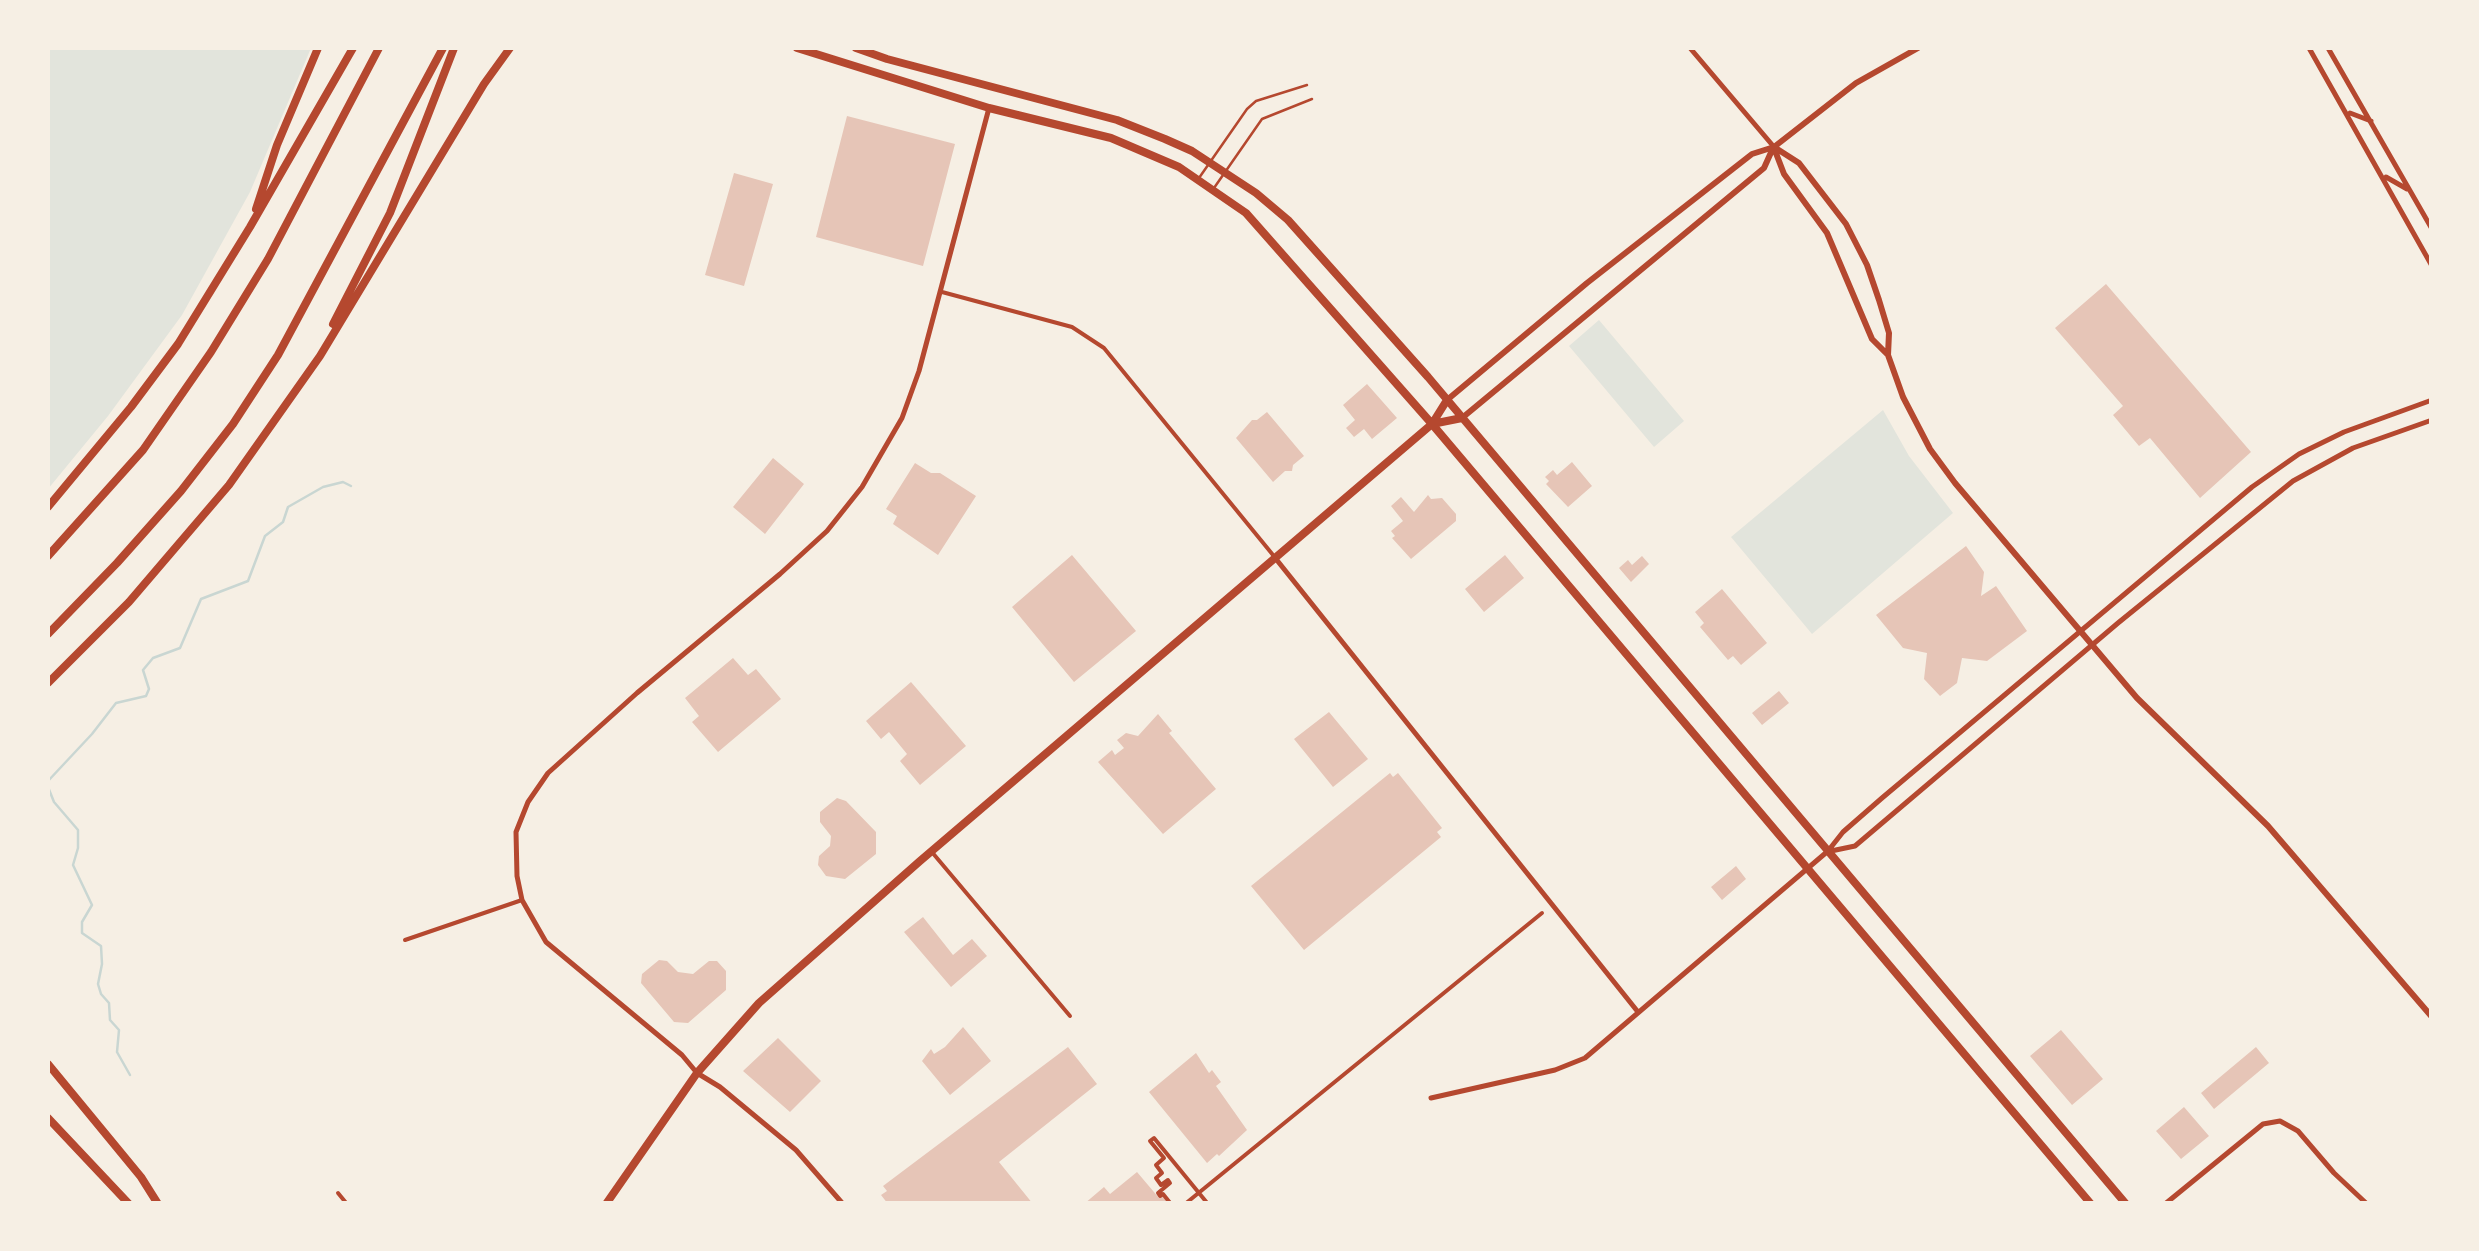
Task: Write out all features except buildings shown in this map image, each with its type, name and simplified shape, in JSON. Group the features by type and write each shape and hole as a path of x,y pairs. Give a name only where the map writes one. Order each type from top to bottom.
{"main road":[{"path":"250,227 277,144 318,48"},
{"path":"48,506 89,460 178,344 353,48"},
{"path":"48,556 143,450 211,352 268,259 380,48"},
{"path":"48,634 143,534 233,424 278,355 443,48"},
{"path":"296,390 390,212 454,48"},
{"path":"48,683 129,602 202,519 296,390 510,48"},
{"path":"797,48 990,108 1111,138 1157,156 1246,213 1432,424 2090,1204"},
{"path":"856,48 1117,120 1192,151 1288,220 1448,400 2126,1204"},
{"path":"606,1204 697,1072 767,996 931,851 1432,424 1448,400 1587,283 1752,154 1774,147 1856,83 1918,48"},
{"path":"1774,147 1800,162 1846,224 1879,300 1889,334 1888,355 1903,397 1930,450 1954,483 2137,698 2268,826 2432,1017"},
{"path":"1774,147 1784,174 1827,232 1872,339 1888,355"},
{"path":"1432,424 1462,418 1764,168 1774,147"},
{"path":"48,1064 142,1178 158,1204"},
{"path":"48,1118 129,1204"}],"street":[{"path":"1690,48 1774,147"},
{"path":"2309,48 2432,266"},
{"path":"2328,48 2432,229"},
{"path":"843,1204 796,1150 697,1072 682,1055 555,951 536,930 522,900 517,876 516,832 534,793 562,760 780,574 846,510 902,418 920,372 990,108"},
{"path":"2347,112 2371,121"},
{"path":"2383,176 2410,190"},
{"path":"942,292 1072,327 1104,348 1638,1012"},
{"path":"1432,1098 1584,1058 1828,852 1843,832 2252,487 2297,456 2344,432 2432,400"},
{"path":"1828,852 1855,846 2263,502 2308,470 2354,448 2432,420"},
{"path":"931,851 1070,1016"},
{"path":"405,940 522,900"},
{"path":"1185,1204 1542,913"},
{"path":"2165,1204 2263,1124 2280,1121 2298,1131 2334,1173 2368,1204"},
{"path":"1171,1204 1164,1194 1158,1194 1170,1183 1168,1180 1161,1185 1156,1178 1162,1173 1156,1165 1164,1158 1150,1142 1154,1138 1208,1204"},
{"path":"338,1193 347,1204"}],"lane":[{"path":"1198,179 1239,118 1256,101 1308,84"},
{"path":"1214,189 1262,118 1312,99"}],"shaded area":[{"path":"48,48 311,48 250,192 182,315 48,489"},
{"path":"1599,320 1684,421 1654,447 1569,346"},
{"path":"1883,410 1909,456 1953,513 1812,634 1731,537"}],"waterway":[{"path":"48,781 116,703 146,696 149,689 143,670 153,658 180,648 201,599 248,581 265,536 283,522 288,507 323,487 343,482 351,486"},
{"path":"48,787 54,802 78,830 73,865 92,905 82,922 82,933 101,946 98,984 109,1003 110,1020 119,1030 117,1052 130,1075"}]}
